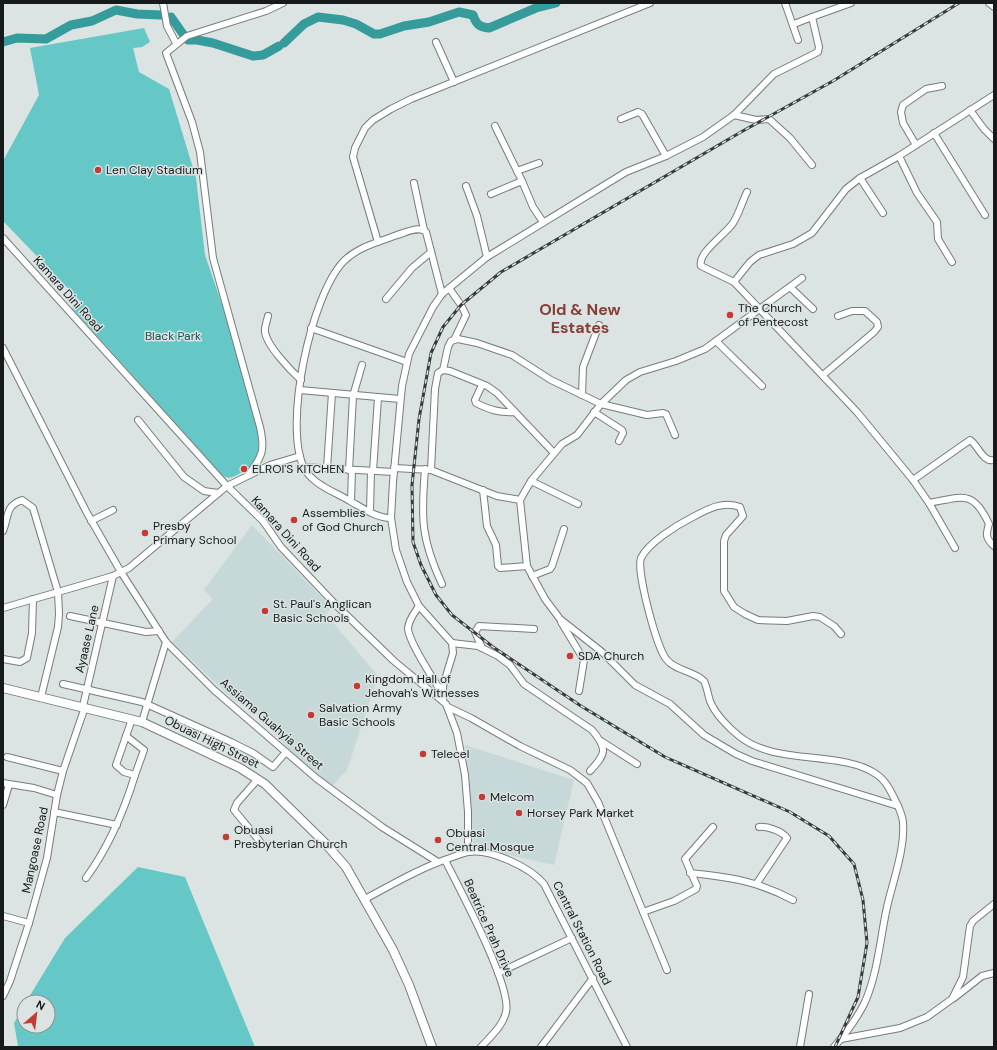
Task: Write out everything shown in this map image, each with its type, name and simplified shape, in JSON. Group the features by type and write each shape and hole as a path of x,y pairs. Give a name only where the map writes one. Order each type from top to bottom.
{"main road":[{"name":"Obuasi High Street","path":"3,688 142,722 240,768 258,779 334,852 346,868 365,899 401,968 432,1047"}],"street":[{"path":"163,3 167,26 176,43"},
{"path":"249,474 261,457 263,439 250,385 213,258 200,152 192,122 166,53 176,43 187,36 266,11 283,3"},
{"path":"378,242 353,157 355,148 365,128 373,120 411,99 650,3"},
{"path":"785,3 794,24 798,40"},
{"path":"794,24 850,3"},
{"path":"989,3 994,8"},
{"path":"442,693 453,653 452,643 419,606 401,567 396,550 392,518 394,470 400,399 407,362 423,325 442,294 487,257 626,172 666,156 703,137 734,115 774,74 818,52 819,47 812,17"},
{"path":"436,42 454,82"},
{"path":"916,145 903,123 901,112 903,106 926,89 942,86"},
{"path":"734,282 750,262 758,256 793,244 812,232 846,189 860,178 899,156 994,95"},
{"path":"970,110 984,130 994,139"},
{"path":"621,118 638,112 642,114 666,156"},
{"path":"734,115 756,120 769,119 790,138 812,165"},
{"path":"495,126 533,207 543,222"},
{"path":"934,133 985,215"},
{"path":"899,156 917,193 935,218 938,226 938,239 952,262"},
{"path":"517,171 538,163"},
{"path":"860,178 883,213"},
{"path":"491,194 522,181"},
{"path":"414,183 424,230 442,294"},
{"path":"466,186 477,216 487,257"},
{"path":"747,192 734,222 710,247 700,262 702,266 734,282 857,412 930,503 955,548"},
{"path":"392,518 382,517 350,501 312,478 303,467 297,432 301,380 311,328 324,294 337,269 351,255 378,242 415,230 424,230"},
{"name":"Kamara Dini Road","path":"3,238 227,486 263,521 281,547 341,610 394,661 443,700 448,708 457,733 465,775 468,812 468,852"},
{"path":"386,299 412,268 431,252"},
{"path":"578,691 584,660 560,619 544,599 527,566 520,500 531,481 554,453 565,442 577,435 600,404 632,375 693,355 716,341 802,278"},
{"path":"790,287 813,309"},
{"path":"442,584 431,559 423,529 422,513 438,373 443,370 448,347 454,340 466,315 449,288"},
{"path":"823,375 878,327 877,322 865,311 852,311 838,316"},
{"path":"268,316 265,332 268,339 292,373 301,380"},
{"path":"582,395 583,367 599,325"},
{"path":"311,328 407,362"},
{"path":"454,340 488,346 512,355 551,380 600,404 647,415 666,414 675,435"},
{"path":"716,341 762,386"},
{"name":"Assiama Guahyia Street","path":"3,348 23,386 37,419 91,521 121,572 166,642 214,690 348,804 438,862"},
{"path":"350,501 353,396 362,365"},
{"path":"443,370 482,385 497,394 554,453"},
{"path":"482,385 475,400 476,403 488,410 500,413 515,412"},
{"path":"300,390 353,396 400,399"},
{"path":"327,468 332,393"},
{"path":"370,512 378,398"},
{"path":"594,412 622,430 623,433 619,441"},
{"path":"138,420 184,477 204,491 218,493"},
{"path":"913,480 970,440 986,459 994,460"},
{"path":"3,608 121,572 141,559 227,486 270,464 300,456"},
{"path":"303,467 372,471 428,470 501,497 520,500"},
{"path":"531,481 578,504"},
{"path":"482,490 487,526 496,545 498,566 500,568 527,566"},
{"path":"930,503 949,499 969,498 975,501 989,524 986,535 988,541 994,546"},
{"path":"3,531 11,506 22,500 28,502 33,508 58,592 58,627 41,697"},
{"path":"834,1047 854,1023 864,1003 877,965 887,907 902,841 904,823 898,806 890,788 876,774 869,770 840,762 790,755 771,750 746,741 732,730 713,707 704,681 671,664 662,652 647,611 646,591 640,566 642,557 661,538 680,524 718,505 734,505 740,507 743,516 726,535 724,541 724,591 727,599 739,611 758,620 787,621 813,616 820,617 830,623 841,634"},
{"path":"91,521 113,510"},
{"path":"532,576 552,566 564,529"},
{"name":"Ayaase Lane","path":"84,707 112,576"},
{"path":"3,660 20,662 27,658 32,633 33,599"},
{"path":"419,606 411,619 408,632 442,693 443,700"},
{"path":"70,616 146,632 159,631"},
{"path":"560,619 602,652 636,685 670,704 704,736 736,754 784,772 898,806"},
{"path":"482,648 475,632 479,626 534,628"},
{"path":"142,722 166,642"},
{"path":"452,643 482,648 504,660 520,680 586,725 601,741 637,764"},
{"path":"63,684 147,704 236,745 274,767 286,752"},
{"name":"Mangoase Road","path":"3,996 10,981 29,923 47,858 57,795 63,771 84,707"},
{"path":"448,708 471,718 520,746 570,770 587,783 598,802 667,970"},
{"path":"132,719 116,765 124,772 135,775"},
{"path":"86,878 95,866 117,825 144,750 126,736"},
{"path":"590,771 603,756 601,741"},
{"path":"7,756 63,771"},
{"path":"258,779 237,803 234,810 262,844"},
{"path":"3,805 6,784 34,788 57,795"},
{"path":"54,812 117,825"},
{"path":"643,912 674,901 696,889 697,886 685,859 713,827"},
{"path":"757,884 787,838 785,835 767,827 759,827"},
{"path":"365,899 438,862 468,852"},
{"name":"Central Station Road","path":"468,852 508,860 527,868 537,875 544,884 627,1047"},
{"name":"Beatrice Prah Drive","path":"445,860 498,973 507,1001 506,1012 501,1024 481,1047"},
{"path":"690,873 757,884 793,900"},
{"path":"952,999 963,977 970,926 994,904"},
{"path":"3,916 29,923"},
{"path":"498,973 572,938"},
{"path":"841,1039 900,1028 927,1017 982,976 994,973"},
{"path":"541,1047 593,978"},
{"path":"800,1047 809,994"}],"shaded area":[{"path":"252,525 332,608 326,614 378,676 346,773 345,772 332,786 296,756 241,698 236,702 172,642 213,599 204,590"},
{"name":"Horsey Park Market","path":"465,745 574,780 554,865 474,847"}],"green space":[{"name":"Len Clay Stadium","path":"144,28 150,42 142,47 133,48 139,72 169,89 196,178 205,255 232,334 257,427 257,456 245,471 230,478 220,473 72,308 83,304 3,221 3,161 39,95 30,48"},
{"path":"138,867 185,877 255,1047 18,1046 14,1023 16,1020 16,1034 56,1034 56,994 31,994 65,938"}],"waterway":[{"path":"284,43 304,24 318,17 343,20 356,24 374,34 380,34 404,26 429,22 459,12 473,15 478,24 489,28 536,8 556,3"},
{"path":"3,42 17,38 46,39 71,25 92,21 116,10 137,14 161,15"},
{"path":"171,17 183,34"},
{"path":"188,40 213,43 253,56 263,55 279,46"}],"railway":[{"path":"835,1047 858,997 867,943 863,900 854,864 829,836 790,812 665,757 581,706 493,647 452,615 436,595 421,565 413,542 412,485 419,419 431,353 443,327 461,305 501,272 741,132 833,81 959,3"}],"place":[{"name":"Len Clay Stadium","path":"98,170"},
{"name":"The Church of Pentecost","path":"730,315"},
{"name":"ELROI'S KITCHEN","path":"244,469"},
{"name":"Assemblies of God Church","path":"294,520"},
{"name":"Presby Primary School","path":"145,533"},
{"name":"St. Paul's Anglican Basic Schools","path":"265,611"},
{"name":"SDA Church","path":"570,656"},
{"name":"Kingdom Hall of Jehovah's Witnesses","path":"357,686"},
{"name":"Salvation Army Basic Schools","path":"311,715"},
{"name":"Telecel","path":"423,754"},
{"name":"Melcom","path":"482,797"},
{"name":"Horsey Park Market","path":"519,813"},
{"name":"Obuasi Presbyterian Church","path":"226,837"},
{"name":"Obuasi Central Mosque","path":"438,840"}],"district":[{"name":"Old & New Estates","path":"580,318"}],"park label":[{"name":"Black Park","path":"173,336"}]}
